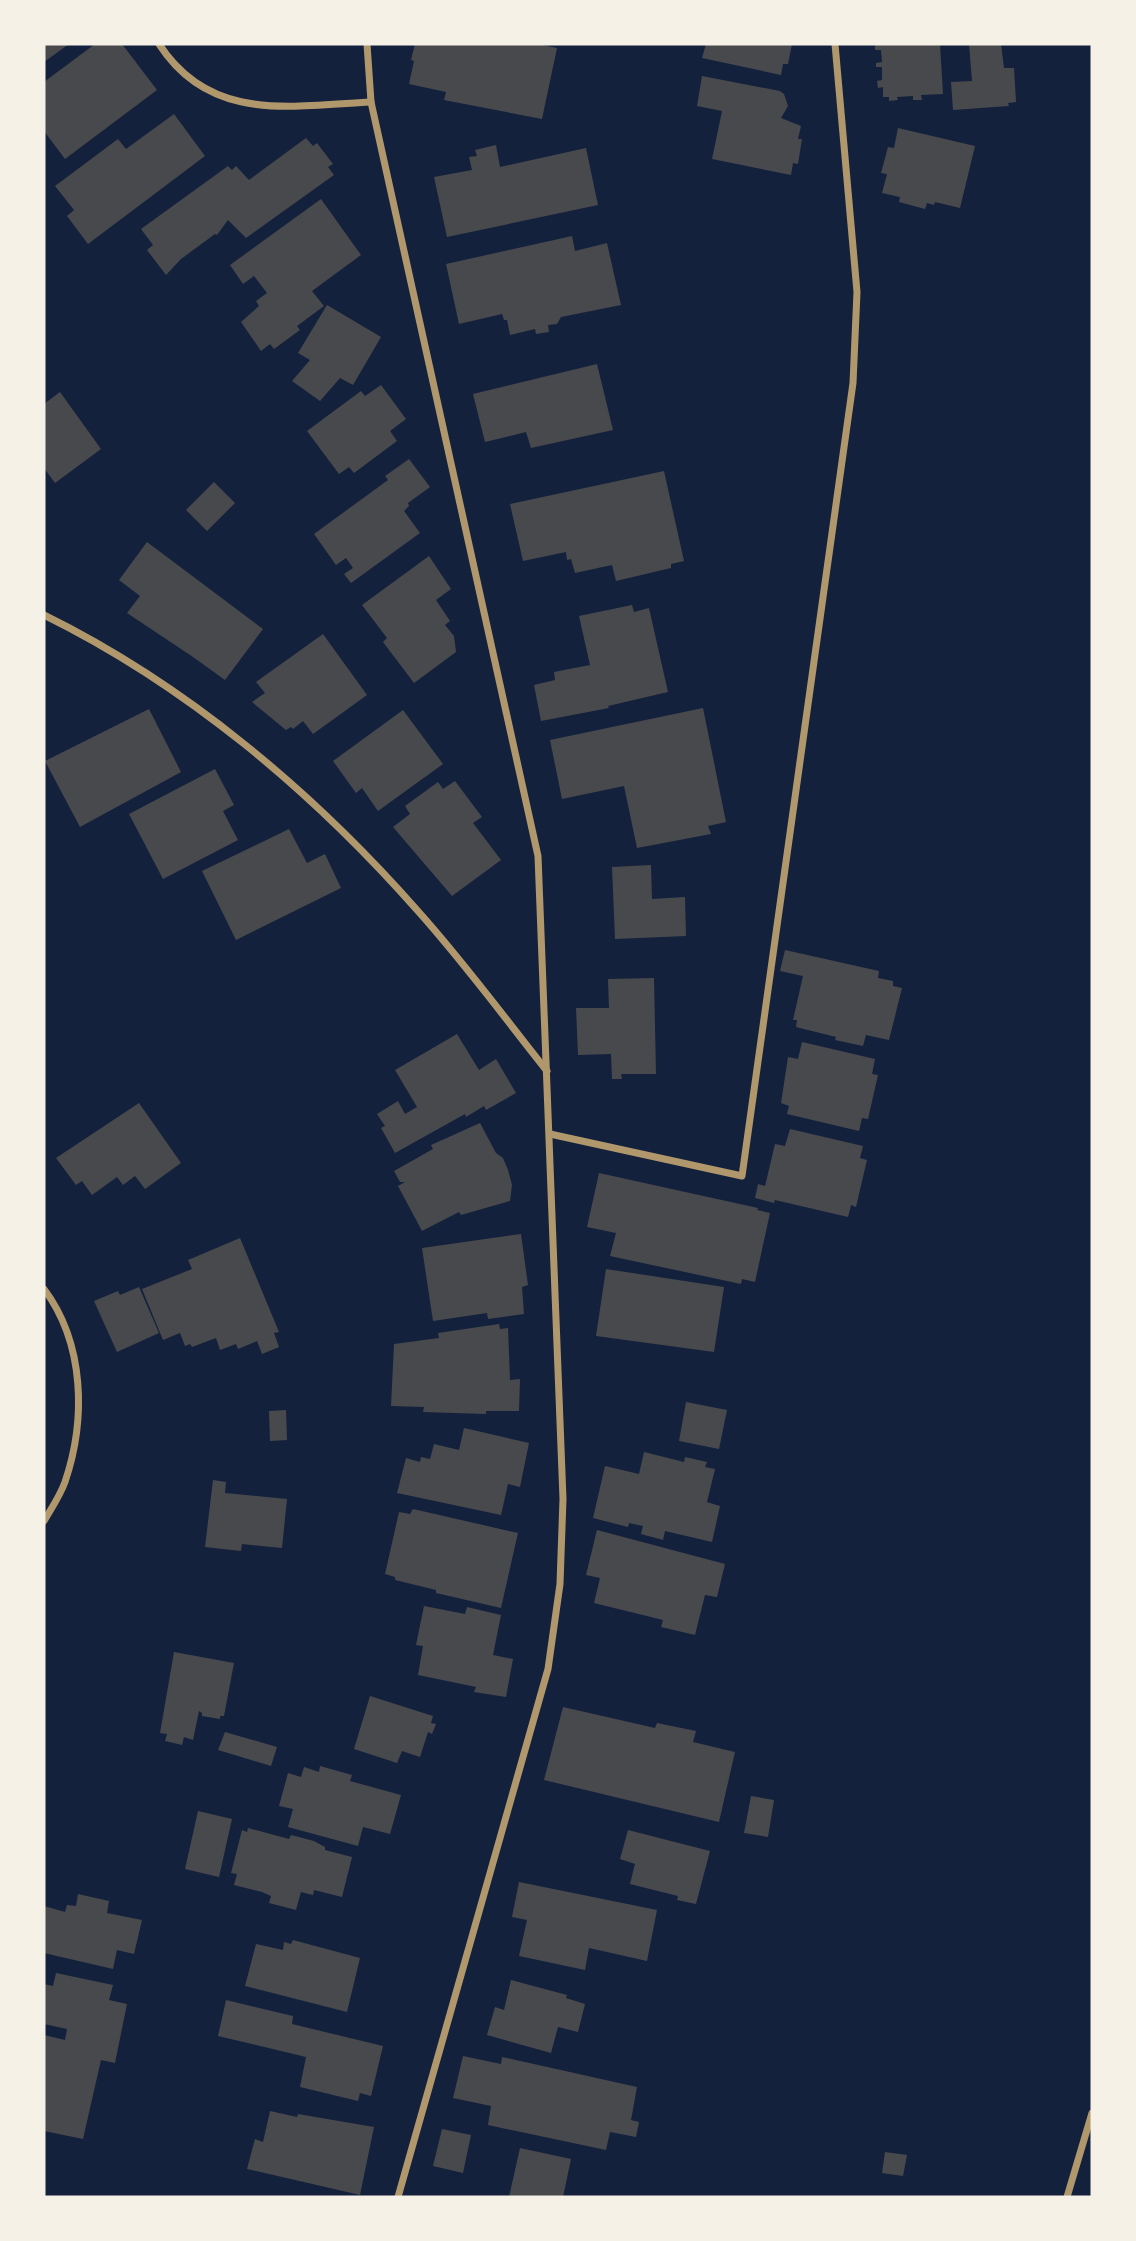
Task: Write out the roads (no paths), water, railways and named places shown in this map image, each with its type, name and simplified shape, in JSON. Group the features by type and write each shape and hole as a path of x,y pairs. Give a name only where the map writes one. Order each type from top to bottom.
{"street":[{"path":"159,44 166,55 194,82 231,101 264,107 371,102"},
{"path":"367,44 371,102 538,856 562,1499 560,1584 548,1669 398,2197"},
{"path":"550,1134 742,1176 853,383 857,292 835,44"},
{"path":"44,615 77,631 170,689 259,756 341,830 418,910 548,1072"},
{"path":"44,1289 67,1332 77,1371 80,1399 78,1429 64,1484 44,1521"},
{"path":"1067,2197 1092,2113"}]}
